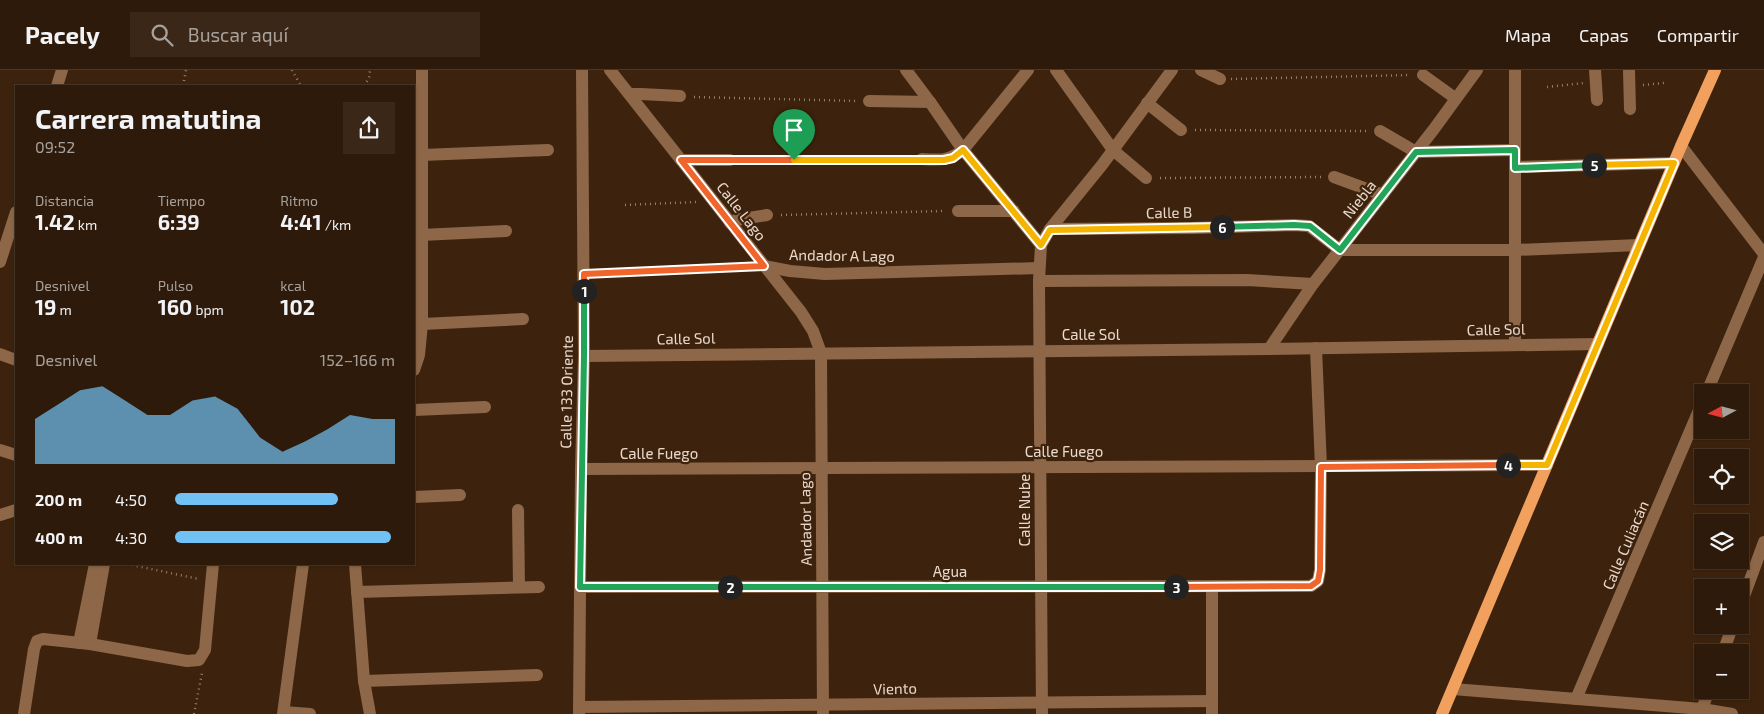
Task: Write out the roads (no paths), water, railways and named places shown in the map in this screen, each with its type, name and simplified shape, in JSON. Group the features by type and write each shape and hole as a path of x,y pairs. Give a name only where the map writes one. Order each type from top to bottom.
{"main road":[{"path":"1442,714 1639,245 1715,70"}],"street":[{"path":"57,85 62,70"},
{"path":"415,367 420,354 422,324 422,70"},
{"name":"Calle 133 Oriente","path":"579,711 584,356 582,70"},
{"name":"Calle Lago","path":"610,70 801,312 812,331 821,353"},
{"path":"906,70 963,150 1041,245 1050,230 1113,150 1172,70"},
{"path":"922,159 944,160 953,158 963,150 1028,70"},
{"path":"1056,70 1113,150 1146,178"},
{"path":"1201,70 1220,79"},
{"name":"Niebla","path":"1269,349 1313,284 1477,70"},
{"path":"1515,70 1515,345"},
{"path":"1629,70 1630,109"},
{"path":"1423,75 1455,98"},
{"path":"1595,76 1597,100"},
{"path":"630,94 680,96"},
{"path":"869,101 930,102"},
{"path":"1147,103 1181,130"},
{"path":"1380,131 1416,152 1515,150"},
{"path":"1681,146 1764,256 1710,384"},
{"path":"422,155 548,150"},
{"path":"681,160 730,160"},
{"path":"1515,168 1674,163"},
{"path":"1334,178 1383,195"},
{"path":"958,211 1014,211"},
{"path":"0,262 15,215"},
{"path":"730,223 736,220 767,215"},
{"name":"Calle B","path":"1050,230 1310,226 1340,250"},
{"path":"421,235 506,231"},
{"name":"Calle Nube","path":"1041,245 1039,275 1042,708"},
{"path":"1340,250 1515,250 1639,245"},
{"name":"Andador A Lago","path":"764,266 790,271 825,274 1039,275 1247,280 1313,284"},
{"path":"422,324 523,319"},
{"name":"Calle Sol","path":"584,356 1598,344"},
{"path":"1316,348 1321,467"},
{"name":"Andador Lago","path":"821,353 823,710"},
{"path":"0,354 15,360"},
{"path":"415,410 485,407"},
{"name":"Calle Culiacán","path":"1576,699 1694,422"},
{"path":"0,450 15,455"},
{"name":"Calle Fuego","path":"581,469 1547,465"},
{"name":"Agua","path":"580,587 1311,586 1318,581 1320,570 1321,467"},
{"path":"415,497 460,495"},
{"path":"0,515 15,510"},
{"path":"518,510 519,587"},
{"path":"1749,583 1764,542"},
{"path":"84,644 95,565"},
{"path":"84,644 104,565"},
{"path":"24,714 34,649 37,641 43,639 187,661 199,660 205,650 213,565"},
{"path":"303,565 284,713 310,714"},
{"path":"356,565 364,681 370,714"},
{"path":"1212,586 1212,708"},
{"path":"357,592 539,587"},
{"path":"364,681 537,675"},
{"path":"1453,689 1732,714"},
{"path":"1703,712 1707,699"},
{"name":"Viento","path":"579,711 1212,708"}]}
